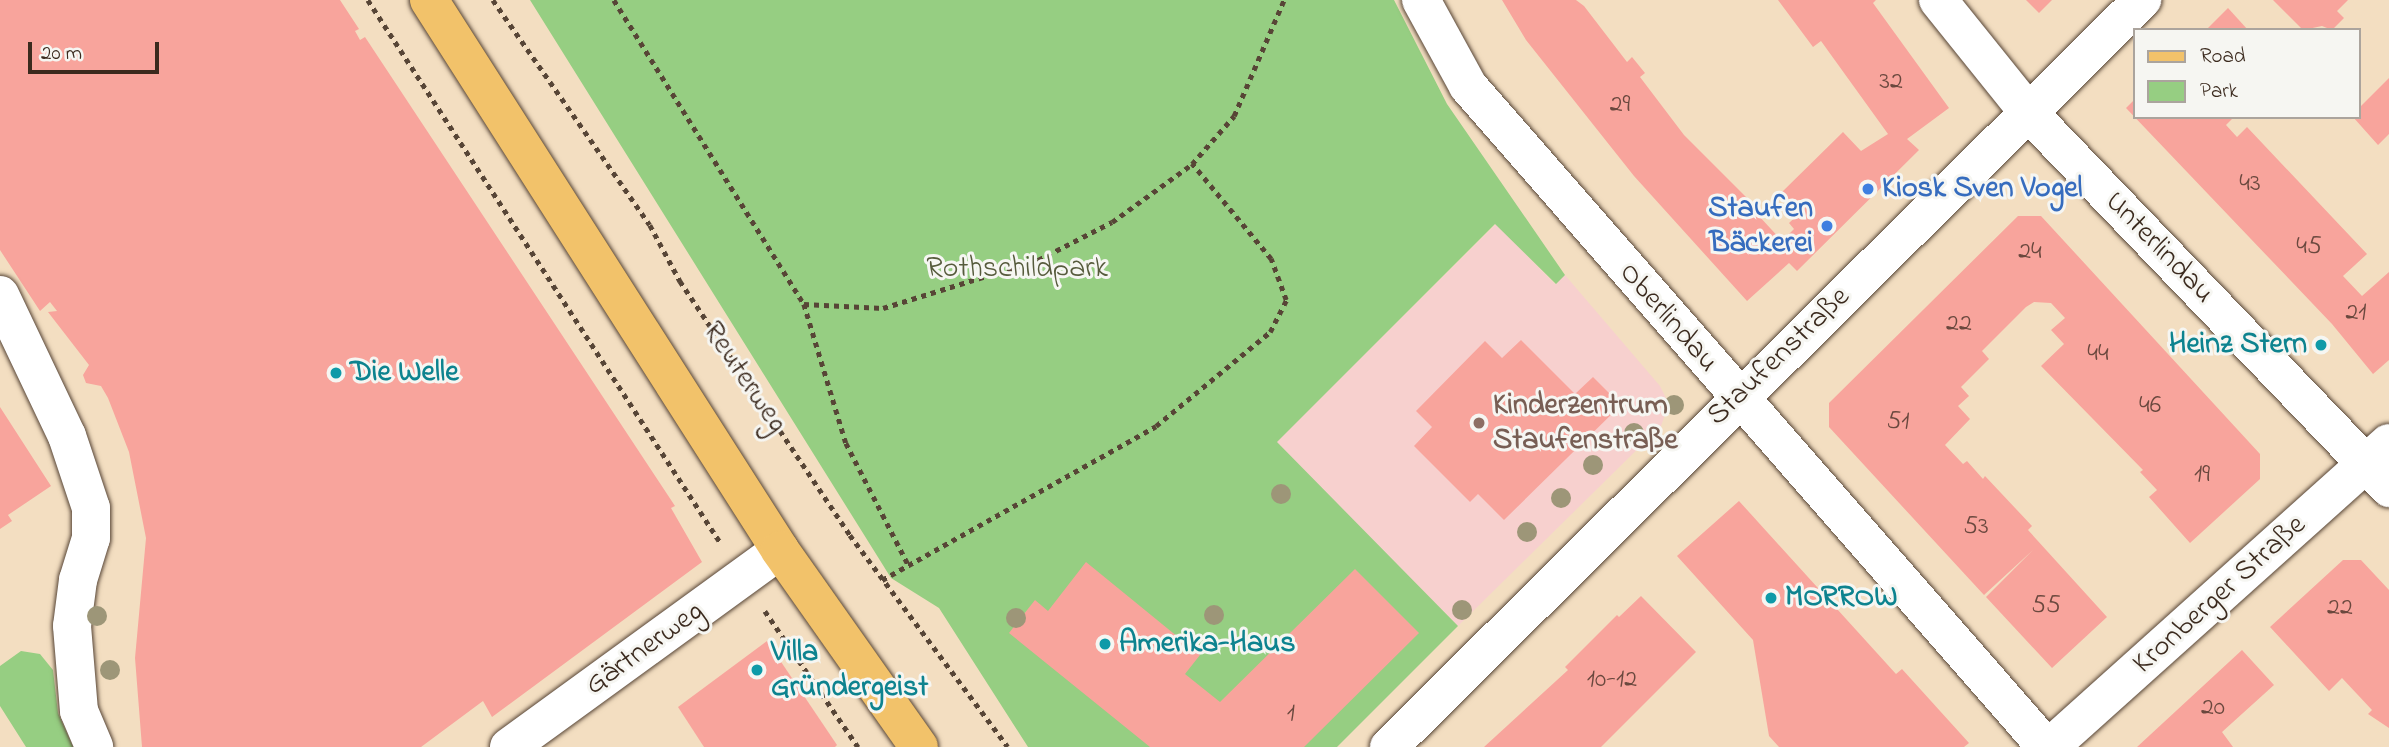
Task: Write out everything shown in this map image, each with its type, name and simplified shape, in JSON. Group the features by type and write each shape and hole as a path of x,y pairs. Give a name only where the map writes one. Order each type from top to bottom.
{"main road":[{"name":"Reuterweg","path":"429,0 780,550 919,747"}],"street":[{"name":"Oberlindau","path":"1422,0 1468,86 1737,397 2048,747"},
{"name":"Unterlindau","path":"1938,0 2029,113 2382,465"},
{"name":"Staufenstraße","path":"1396,744 1737,397 2142,0"},
{"path":"0,295 67,436 91,508 91,538 78,580 72,626 79,711 94,747"},
{"name":"Kronberger Straße","path":"2048,747 2382,465"},
{"name":"Gärtnerweg","path":"509,747 744,579 780,550"}],"path":[{"path":"368,0 744,579 858,747"},
{"name":"Reuterweg","path":"494,0 650,225 680,281 882,580 1008,747"},
{"path":"804,304 883,308 1038,260 1112,222 1192,164 1234,116 1284,0"},
{"path":"616,1 804,304 846,443 908,564"},
{"path":"882,580 1156,426 1270,332 1286,300 1271,259 1192,164"}],"shaded area":[{"name":"Kinderzentrum Staufenstraße","path":"1496,224 1555,284 1565,275 1660,386 1669,404 1661,426 1458,626 1276,442"}],"green space":[{"name":"Rothschildpark","path":"530,0 1394,0 1447,104 1565,275 1556,284 1495,224 1277,442 1458,626 1337,747 1028,747 939,608 891,578"},
{"path":"21,651 40,654 53,670 58,713 73,747 26,747 0,706 0,666"}],"building":[{"name":"Die Welle","path":"0,0 340,0 359,29 355,31 360,40 365,37 675,506 671,508 702,562 492,717 483,701 421,747 142,747 135,658 146,538 129,452 101,386 86,383 83,375 89,365 48,312 57,311 50,302 40,311 0,250"},
{"path":"1502,0 1576,0 1584,6 1627,62 1632,57 1645,73 1640,77 1684,135 1749,200 1746,202 1782,241 1794,229 1789,223 1801,212 1782,192 1843,132 1861,151 1888,134 1821,41 1813,47 1778,0 1876,0 1873,3 1949,108 1907,139 1919,150 1797,271 1789,263 1747,301 1634,176 1526,40"},
{"path":"2026,0 2052,0 2039,13"},
{"path":"2273,0 2348,0 2337,11 2344,18 2334,28 2301,28"},
{"path":"2228,8 2246,28 2208,28"},
{"path":"2389,78 2389,134 2378,145 2355,119 2361,119 2361,106"},
{"path":"2134,100 2134,116 2126,108"},
{"path":"2136,119 2232,119 2226,125 2237,137 2247,127 2367,254 2343,276 2362,296 2389,272 2389,360 2373,374 2332,324"},
{"path":"2018,216 2041,216 2260,454 2260,479 2190,543 2149,497 2157,490 2140,472 2143,470 2041,366 2064,344 2051,330 2065,318 2051,303 2034,302 2026,307 1982,351 1989,359 1961,387 1969,396 1958,406 1970,419 1945,445 1963,464 1967,461 1983,479 1985,476 2032,526 2028,530 2107,617 2052,668 1986,597 2033,550 1984,595 1829,427 1829,403"},
{"path":"1521,340 1575,394 1593,377 1621,405 1504,520 1478,494 1470,502 1414,446 1432,427 1416,411 1485,341 1502,358"},
{"path":"0,407 51,486 8,515 12,521 0,529"},
{"name":"MORROW","path":"1739,501 1896,674 1902,669 1969,743 1964,747 1779,747 1769,736 1753,640 1677,556"},
{"path":"2343,560 2361,560 2389,590 2389,728 2368,714 2372,710 2342,678 2329,691 2270,627"},
{"name":"Amerika-Haus","path":"1086,562 1200,655 1185,674 1220,702 1355,569 1419,633 1304,747 1150,747 1009,633 1035,600 1048,611"},
{"path":"1641,596 1696,652 1601,747 1484,747 1568,670 1565,667 1617,615 1619,617"},
{"name":"Villa Gründergeist","path":"767,641 837,745 835,747 704,747 678,707"},
{"path":"2242,650 2274,685 2222,732 2233,747 2137,747"}],"place":[{"name":"Kiosk Sven Vogel","path":"1868,189"},
{"name":"Staufen Bäckerei","path":"1827,226"},
{"name":"Heinz Stern","path":"2321,345"},
{"name":"Die Welle","path":"336,373"},
{"name":"Kinderzentrum Staufenstraße","path":"1479,423"},
{"name":"MORROW","path":"1771,598"},
{"name":"Amerika-Haus","path":"1105,644"},
{"name":"Villa Gründergeist","path":"757,670"}]}
